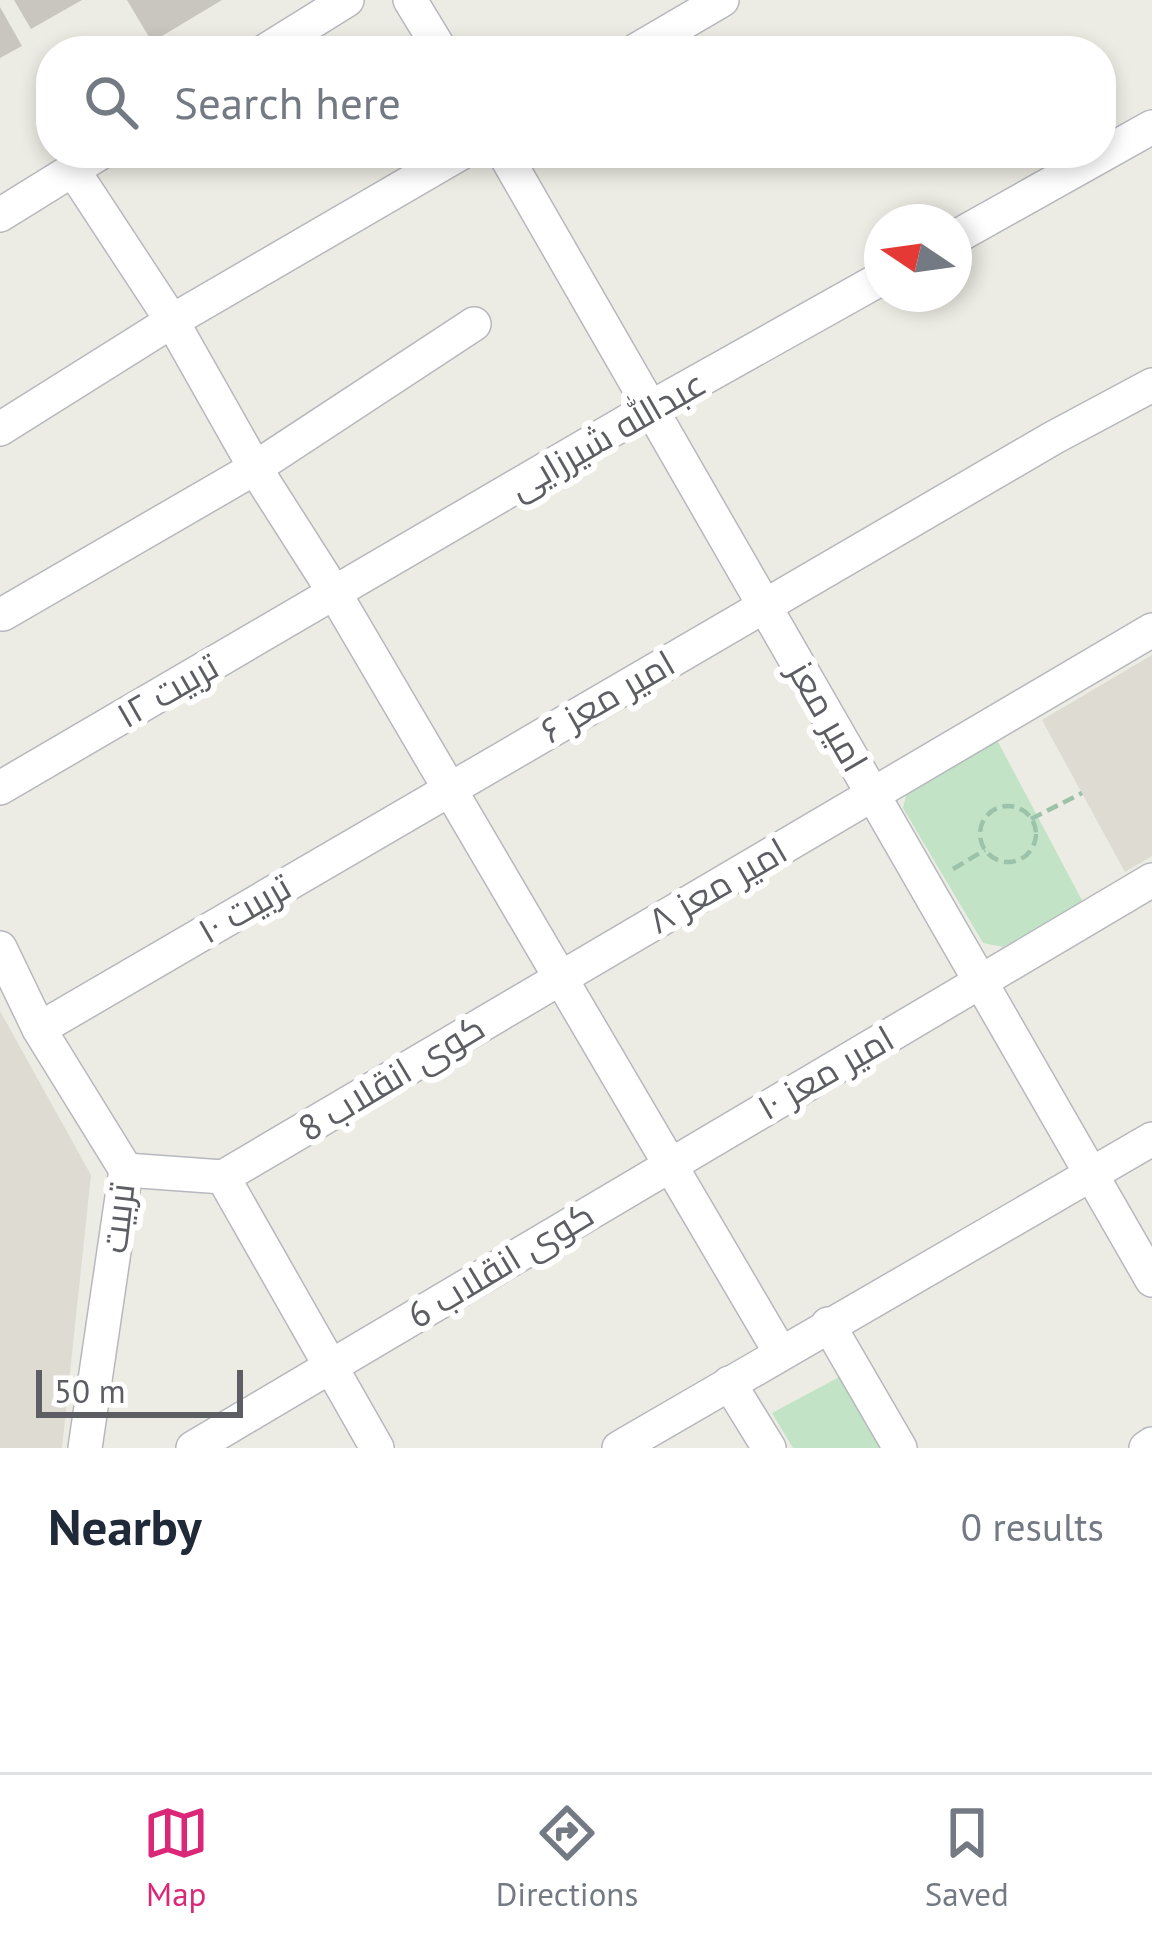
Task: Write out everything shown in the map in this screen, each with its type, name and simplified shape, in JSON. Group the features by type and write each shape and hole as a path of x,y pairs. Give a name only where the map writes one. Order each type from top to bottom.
{"street":[{"path":"289,36 347,0"},
{"path":"410,0 432,36"},
{"path":"661,36 722,0"},
{"path":"1116,147 1152,127"},
{"path":"0,215 76,168"},
{"path":"91,168 255,468 334,592 780,1352"},
{"path":"0,429 172,321 435,168"},
{"name":"امیر معز","path":"513,168 1152,1280"},
{"path":"972,228 1079,168"},
{"name":"عبدالله شیرزایی","path":"334,592 864,288"},
{"path":"3,614 255,468 474,324"},
{"name":"امیر معز ۶","path":"449,787 1053,438 1152,386"},
{"name":"تربیت ۱۲","path":"0,788 334,592"},
{"name":"امیر معز ۸","path":"560,976 1152,630"},
{"name":"تربیت ۱۰","path":"39,1029 449,787"},
{"name":"امیر معز ۱۰","path":"669,1163 1152,880"},
{"name":"تربیت","path":"0,947 39,1029 126,1170 86,1448"},
{"name":"کوی انقلاب 8","path":"223,1177 560,976"},
{"path":"619,1448 1152,1139"},
{"name":"کوی انقلاب 6","path":"193,1448 669,1163"},
{"path":"126,1170 223,1177 377,1448"},
{"path":"828,1324 901,1448"},
{"path":"729,1383 769,1448"}],"path":[{"path":"1031,819 1082,794"},
{"path":"1012,806 1031,819 1035,841 1025,856 999,861 985,850 980,842 982,823 994,809 1012,806"},
{"path":"943,875 985,850"}],"shaded area":[{"path":"1152,655 1152,856 1125,872 1042,720"},
{"path":"0,1011 91,1175 62,1448 0,1448"}],"green space":[{"path":"997,740 1084,904 1003,947 983,943 903,808 908,788"},
{"path":"843,1375 885,1448 793,1448 772,1413"}],"building":[{"path":"14,0 82,0 31,29"},
{"path":"127,0 222,0 162,36 148,36"},
{"path":"0,7 22,46 0,58"}]}
